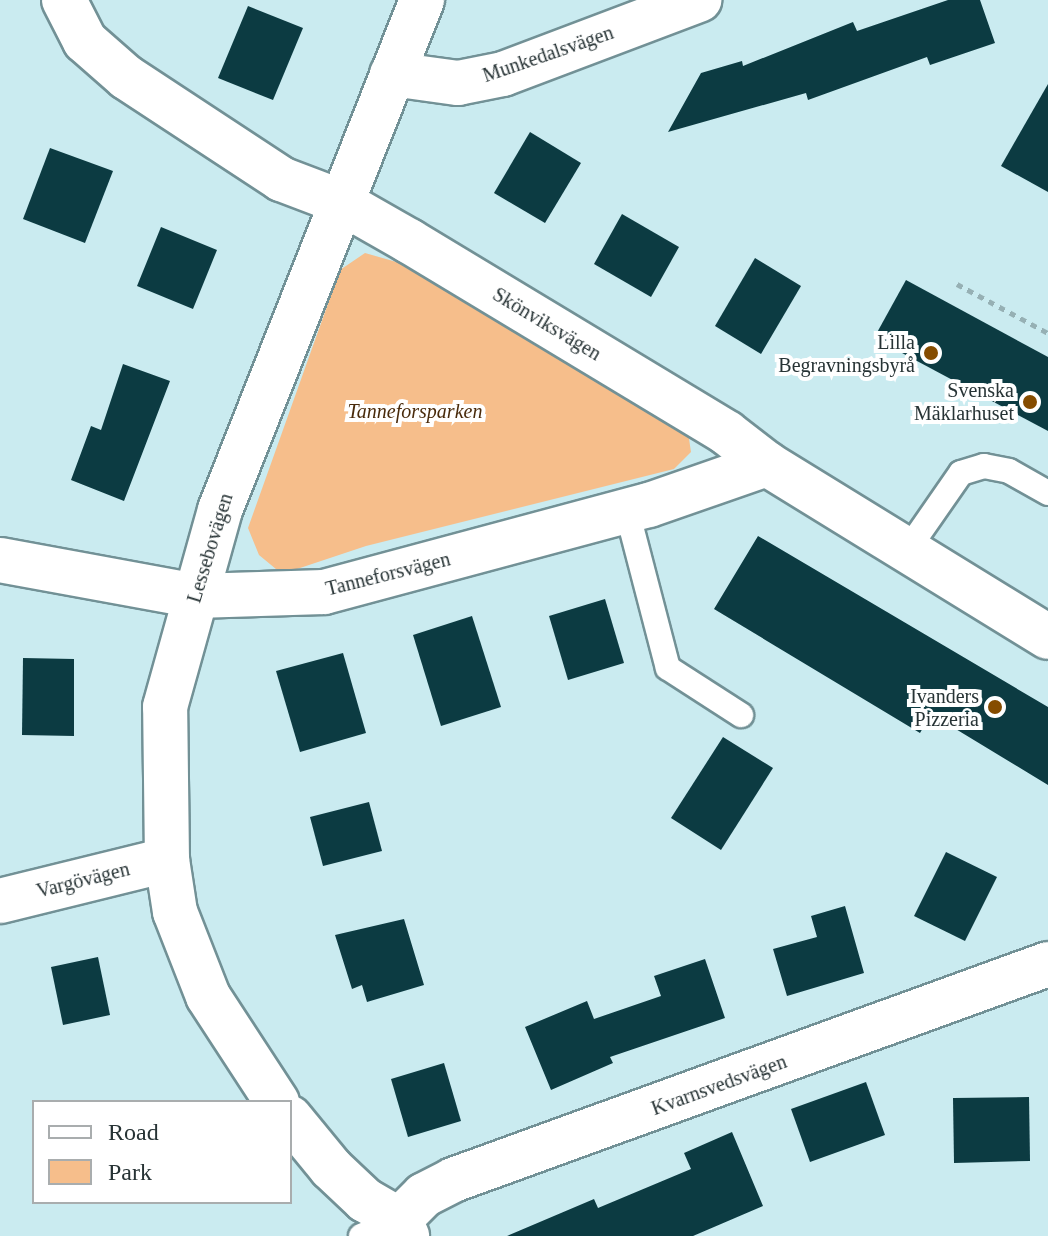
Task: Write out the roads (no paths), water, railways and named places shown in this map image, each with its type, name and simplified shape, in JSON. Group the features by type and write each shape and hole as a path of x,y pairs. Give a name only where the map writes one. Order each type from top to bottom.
{"street":[{"name":"Skönviksvägen","path":"64,0 85,41 126,77 281,179 339,201 727,433 767,464 1048,637"},
{"name":"Lessebovägen","path":"276,1100 208,996 175,912 167,860 165,707 220,510 339,201 422,0"},
{"name":"Munkedalsvägen","path":"392,74 458,83 503,74 699,0"},
{"name":"Tanneforsvägen","path":"0,560 196,596 324,592 627,511 767,464"},
{"name":"Vargövägen","path":"0,901 167,860"},
{"name":"Kvarnsvedsvägen","path":"389,1231 424,1195 453,1180 1048,964"},
{"path":"292,1120 331,1168 365,1200 389,1231"}],"lane":[{"path":"906,552 961,473 984,466 1009,471 1048,493"},
{"path":"627,511 668,668 741,715"}],"place":[{"name":"Lilla Begravningsbyrå","path":"931,353"},
{"name":"Svenska Mäklarhuset","path":"1030,402"},
{"name":"Ivanders Pizzeria","path":"995,707"}],"park label":[{"name":"Tanneforsparken","path":"415,411"}]}
